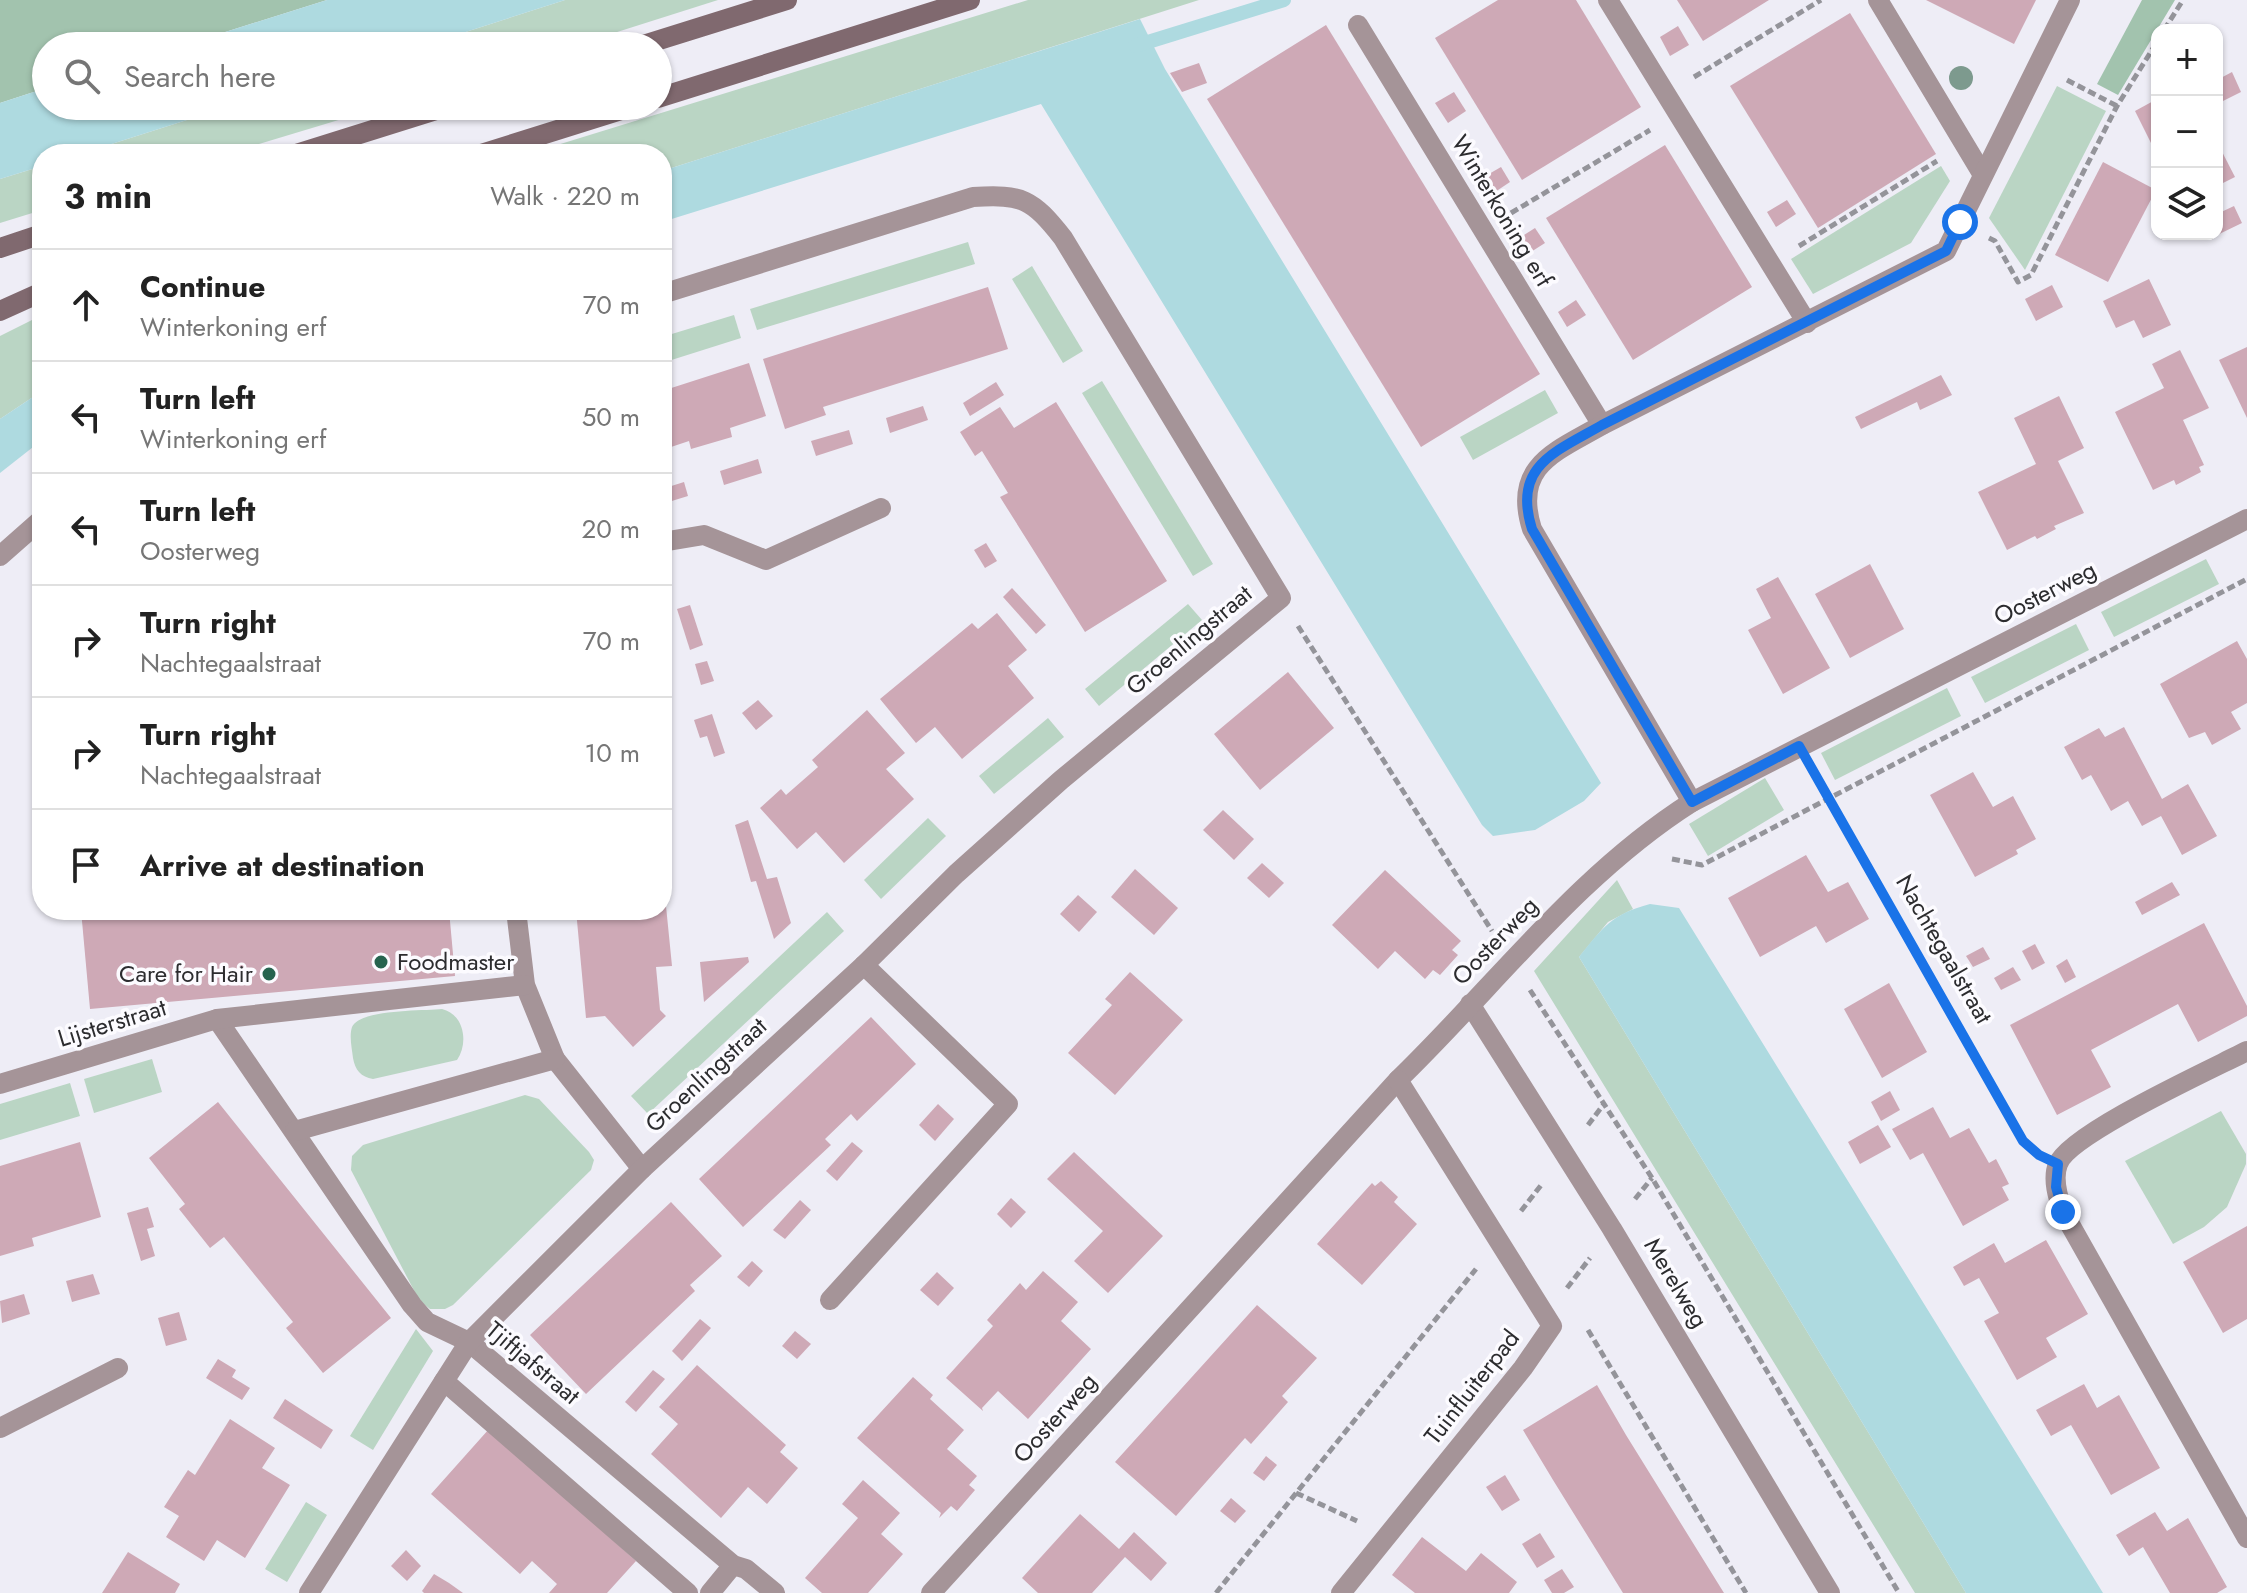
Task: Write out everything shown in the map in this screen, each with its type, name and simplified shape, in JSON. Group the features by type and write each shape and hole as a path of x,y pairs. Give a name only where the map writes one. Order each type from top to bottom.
{"main road":[{"path":"672,36 787,0"},
{"path":"672,94 970,0"},
{"path":"328,144 404,120"},
{"path":"513,144 589,120"},
{"path":"0,248 32,237"},
{"path":"0,311 32,297"}],"street":[{"path":"1608,0 1807,323"},
{"path":"1878,0 1983,175"},
{"path":"1692,802 1532,529 1525,507 1527,489 1535,471 1553,453 1602,425 1946,251 2070,0"},
{"name":"Winterkoning erf","path":"1358,25 1602,425"},
{"name":"Groenlingstraat","path":"309,1593 469,1342 642,1169 864,965 956,874 1061,780 1281,598 1063,238 1041,210 1008,195 973,197 672,291"},
{"path":"672,540 704,535 766,560 881,508"},
{"name":"Oosterweg","path":"931,1593 1398,1080 1441,1039 1543,926 1665,819 1799,746 2247,519"},
{"path":"0,556 32,528"},
{"name":"Groenlingstraat","path":"517,920 525,985 555,1059 642,1169"},
{"path":"830,1300 1008,1104 864,965"},
{"name":"Lijsterstraat","path":"0,1084 217,1019 525,985"},
{"name":"Merelweg","path":"1470,1004 1565,1153 1830,1593"},
{"name":"Tjiftjafstraat","path":"217,1019 412,1305 427,1322 469,1342 733,1565 746,1569 775,1593"},
{"path":"2247,1051 2090,1132 2066,1151 2058,1164 2056,1187 2063,1212 2247,1538"},
{"path":"295,1131 555,1059"},
{"name":"Tuinfluiterpad","path":"1341,1593 1523,1368 1552,1326 1398,1080"},
{"path":"0,1428 118,1368"},
{"path":"444,1381 688,1593"},
{"path":"710,1593 733,1565"}],"path":[{"path":"1666,94 1821,0"},
{"path":"2168,24 2183,0"},
{"path":"1960,222 1995,241 2018,282 2031,275 2117,106 2151,52"},
{"path":"2038,64 2117,106"},
{"path":"1483,230 1677,114"},
{"path":"1771,264 1965,144"},
{"path":"1626,851 1639,873 1673,859 1702,865 2247,579"},
{"path":"1281,598 1652,1178 1899,1593"},
{"name":"Nachtegaalstraat","path":"1799,746 2023,1141 2039,1155 2058,1164"},
{"path":"1216,1593 1604,1104"},
{"path":"1588,1330 1746,1593"},
{"path":"1296,1493 1388,1535"}],"green space":[{"path":"0,0 327,0 225,32 32,32 32,93 0,103"},
{"path":"565,0 718,0 617,32 466,32"},
{"path":"1028,0 1199,0 672,168 672,144 560,144 638,120 672,120 672,110"},
{"path":"2142,0 2175,0 2161,24 2151,24 2151,40 2118,95 2097,84"},
{"path":"2057,86 2106,111 2025,270 1989,218"},
{"path":"187,120 339,120 259,144 111,144"},
{"path":"1941,166 1950,181 1911,243 1813,294 1791,259"},
{"path":"32,169 32,213 0,223 0,179"},
{"path":"968,242 975,264 757,330 750,309"},
{"path":"1032,266 1083,351 1063,363 1012,279"},
{"path":"734,315 741,338 672,360 672,334"},
{"path":"32,320 32,398 0,419 0,336"},
{"path":"1102,381 1213,564 1193,576 1082,393"},
{"path":"1545,390 1558,413 1473,460 1460,437"},
{"path":"2206,559 2219,584 2114,637 2101,612"},
{"path":"1188,604 1202,620 1099,706 1085,689"},
{"path":"2076,624 2089,650 1985,703 1971,677"},
{"path":"1947,688 1961,716 1835,780 1821,753"},
{"path":"1048,718 1064,737 994,794 979,776"},
{"path":"1765,778 1784,810 1708,856 1689,824"},
{"path":"928,818 946,836 881,899 864,880"},
{"path":"1617,880 1633,909 1608,922 1579,957 1966,1593 1915,1593 1534,971"},
{"path":"827,912 844,931 648,1114 631,1096"},
{"path":"442,1009 460,1023 463,1046 457,1060 373,1079 365,1077 357,1069 351,1034 357,1021 379,1014"},
{"path":"152,1059 162,1092 94,1113 84,1079"},
{"path":"70,1083 80,1116 0,1140 0,1104"},
{"path":"525,1095 539,1099 589,1152 594,1160 591,1170 453,1305 445,1309 430,1309 419,1300 351,1170 352,1156 363,1145"},
{"path":"2221,1111 2246,1154 2246,1164 2227,1207 2204,1227 2173,1244 2125,1161"},
{"path":"416,1329 433,1351 373,1450 350,1436"},
{"path":"306,1502 327,1515 287,1582 265,1569"}],"water":[{"path":"327,0 565,0 466,32 225,32"},
{"path":"1140,19 1165,69 1601,783 1584,801 1535,830 1493,836 1482,825 1041,104 672,219 672,168"},
{"path":"32,93 32,120 187,120 111,144 32,144 32,169 0,179 0,103"},
{"path":"32,398 32,448 0,473 0,419"},
{"path":"1650,904 1679,908 2103,1593 1966,1593 1579,957 1617,917"}],"building":[{"path":"1498,0 1576,0 1641,107 1522,180 1435,38"},
{"path":"1677,0 1769,0 1703,41"},
{"path":"1926,0 2036,0 2014,44"},
{"path":"1850,13 1936,154 1818,228 1730,86"},
{"path":"1326,25 1540,374 1421,447 1207,99"},
{"path":"1678,26 1689,45 1670,56 1660,37"},
{"path":"1199,63 1207,83 1182,92 1170,73"},
{"path":"2232,72 2241,92 2223,101 2223,96 2223,77"},
{"path":"1454,92 1466,111 1448,123 1435,103"},
{"path":"2151,102 2151,143 2135,111"},
{"path":"1665,145 1752,287 1633,360 1546,218"},
{"path":"2223,154 2235,177 2223,183"},
{"path":"2103,162 2151,187 2151,200 2108,282 2055,255"},
{"path":"1501,167 1510,182 1492,194 1482,178"},
{"path":"1787,200 1796,214 1776,227 1767,212"},
{"path":"2234,206 2242,223 2223,232 2223,211"},
{"path":"1535,228 1545,243 1523,257 1513,242"},
{"path":"2149,279 2171,325 2143,338 2134,320 2116,328 2103,301"},
{"path":"2052,285 2063,307 2036,321 2025,299"},
{"path":"988,287 1008,349 823,407 826,415 785,429 763,359"},
{"path":"1576,300 1586,315 1567,327 1558,312"},
{"path":"2247,347 2247,418 2219,360"},
{"path":"2180,350 2209,408 2183,420 2204,465 2199,467 2201,472 2176,485 2174,480 2153,490 2115,412 2164,388 2152,364"},
{"path":"749,363 766,416 730,428 732,437 691,449 689,441 672,447 672,388"},
{"path":"1941,375 1952,395 1920,410 1917,402 1861,429 1855,417"},
{"path":"996,382 1004,395 970,416 963,403"},
{"path":"2059,396 2084,448 2058,461 2084,513 2054,526 2056,529 2037,539 2035,536 2007,550 1978,492 2036,464 2014,418"},
{"path":"1056,402 1167,581 1085,632 1000,497 1008,493 982,451 975,456 960,432 1000,407 1014,428"},
{"path":"923,406 928,420 890,433 886,418"},
{"path":"849,430 853,444 816,456 811,441"},
{"path":"758,459 762,473 724,485 720,471"},
{"path":"684,482 688,496 672,501 672,486"},
{"path":"986,543 997,561 985,568 974,550"},
{"path":"1870,564 1904,629 1850,658 1815,594"},
{"path":"1778,577 1830,668 1783,694 1748,630 1771,618 1756,589"},
{"path":"1012,588 1046,625 1036,634 1003,597"},
{"path":"690,605 703,645 690,650 677,609"},
{"path":"997,613 1027,650 1008,666 1034,698 962,759 935,727 916,743 880,699 972,623 978,629"},
{"path":"2237,641 2247,659 2247,703 2231,712 2241,729 2212,745 2205,732 2189,738 2160,684"},
{"path":"707,661 714,681 701,685 695,664"},
{"path":"1288,672 1334,728 1260,790 1214,734"},
{"path":"758,700 773,716 756,730 742,713"},
{"path":"867,710 905,753 886,769 914,799 844,863 816,832 797,849 760,808 781,789 786,795 818,767 812,760"},
{"path":"712,714 725,753 714,757 707,736 700,738 694,720"},
{"path":"2124,727 2162,799 2188,784 2217,836 2182,855 2161,816 2142,826 2128,801 2111,811 2091,775 2082,780 2064,747 2099,728 2105,737"},
{"path":"1973,772 1993,807 2013,796 2036,839 2016,850 2018,854 1975,877 1930,795"},
{"path":"1223,810 1254,839 1234,860 1203,830"},
{"path":"748,820 767,879 777,877 791,923 774,939 756,881 751,882 735,825"},
{"path":"1806,855 1828,892 1848,882 1869,919 1826,943 1816,926 1760,957 1728,898"},
{"path":"1262,863 1284,883 1269,898 1247,878"},
{"path":"1135,869 1178,908 1154,935 1111,897"},
{"path":"1385,870 1461,941 1452,950 1458,955 1440,975 1433,970 1425,979 1395,951 1378,969 1332,925"},
{"path":"2172,882 2180,895 2142,915 2135,902"},
{"path":"1078,895 1097,912 1079,932 1060,914"},
{"path":"82,920 450,920 455,976 90,1009"},
{"path":"577,920 667,920 672,966 656,967 660,1010 666,1016 633,1047 605,1016 586,1018"},
{"path":"2204,923 2247,1006 2247,1016 2198,1042 2178,1004 2091,1050 2111,1087 2057,1115 2010,1025"},
{"path":"2035,944 2045,963 2032,970 2022,951"},
{"path":"1983,947 1990,959 1973,967 1966,956"},
{"path":"748,957 749,962 704,1002 700,962"},
{"path":"2067,959 2076,977 2065,983 2056,966"},
{"path":"2013,967 2021,980 2001,990 1994,978"},
{"path":"1130,972 1183,1020 1115,1095 1068,1053 1112,1005 1105,999"},
{"path":"1889,983 1927,1052 1882,1078 1844,1009"},
{"path":"871,1017 916,1064 857,1121 851,1114 825,1139 831,1145 743,1227 699,1179"},
{"path":"1890,1091 1900,1110 1881,1121 1871,1102"},
{"path":"218,1102 391,1318 323,1373 286,1328 293,1322 224,1237 210,1248 179,1209 185,1204 149,1158"},
{"path":"938,1104 954,1119 935,1141 919,1125"},
{"path":"1933,1107 1950,1138 1969,1128 1989,1163 1996,1159 2009,1184 2002,1187 2009,1200 1963,1226 1923,1153 1910,1160 1892,1129"},
{"path":"1878,1125 1891,1147 1860,1164 1848,1142"},
{"path":"80,1142 101,1217 32,1238 34,1246 0,1256 0,1166"},
{"path":"852,1142 863,1151 837,1181 826,1171"},
{"path":"1074,1152 1163,1236 1108,1293 1074,1261 1103,1231 1047,1179"},
{"path":"1381,1181 1398,1197 1394,1202 1417,1224 1362,1285 1317,1244 1372,1183 1375,1186"},
{"path":"1011,1198 1026,1212 1011,1228 997,1214"},
{"path":"800,1200 811,1210 785,1239 773,1230"},
{"path":"671,1202 722,1256 690,1285 695,1291 586,1394 530,1335"},
{"path":"148,1207 154,1227 147,1229 155,1256 141,1261 127,1213"},
{"path":"2247,1226 2247,1319 2223,1333 2183,1262"},
{"path":"2046,1240 2088,1314 2046,1338 2057,1357 2017,1380 1984,1321 1999,1313 1979,1278 1964,1286 1953,1267 1994,1243 2005,1263"},
{"path":"752,1261 763,1271 749,1287 737,1277"},
{"path":"1043,1271 1078,1302 1061,1321 1091,1349 1028,1419 998,1391 982,1408 983,1411 946,1378 993,1326 987,1320 1020,1283 1026,1290"},
{"path":"937,1272 954,1288 938,1306 920,1290"},
{"path":"93,1274 100,1294 72,1302 66,1281"},
{"path":"24,1294 30,1314 2,1323 0,1301"},
{"path":"1257,1305 1317,1358 1282,1396 1288,1402 1251,1444 1245,1438 1176,1516 1115,1462"},
{"path":"179,1312 187,1340 166,1346 158,1318"},
{"path":"700,1319 711,1328 682,1361 672,1351"},
{"path":"795,1331 811,1344 797,1359 782,1346"},
{"path":"218,1359 236,1370 232,1377 250,1388 242,1400 206,1378"},
{"path":"697,1365 786,1445 780,1452 798,1468 767,1504 748,1487 721,1518 651,1454 678,1424 659,1407"},
{"path":"653,1370 665,1379 636,1412 625,1402"},
{"path":"913,1377 933,1395 930,1399 964,1430 947,1449 977,1476 969,1485 975,1490 957,1511 951,1506 939,1518 941,1513 857,1438"},
{"path":"2084,1384 2097,1408 2119,1395 2160,1468 2111,1495 2071,1425 2051,1436 2036,1410"},
{"path":"1597,1385 1724,1593 1623,1593 1553,1480 1523,1430"},
{"path":"285,1399 333,1430 321,1449 273,1418"},
{"path":"230,1419 275,1448 262,1468 290,1485 245,1558 217,1540 204,1561 166,1537 179,1516 164,1507 188,1470 195,1475"},
{"path":"489,1429 636,1561 607,1593 549,1593 557,1584 532,1561 520,1574 431,1494"},
{"path":"1266,1456 1277,1465 1264,1481 1253,1473"},
{"path":"1505,1475 1520,1500 1502,1511 1486,1487"},
{"path":"863,1480 900,1513 881,1534 903,1554 868,1593 822,1593 805,1578 858,1518 842,1504"},
{"path":"1231,1498 1246,1511 1235,1523 1220,1511"},
{"path":"2155,1512 2167,1531 2188,1518 2227,1587 2217,1593 2170,1593 2143,1547 2129,1556 2116,1535"},
{"path":"1080,1514 1119,1549 1134,1532 1167,1563 1151,1581 1125,1557 1092,1593 1038,1593 1022,1578"},
{"path":"1540,1533 1555,1557 1537,1568 1522,1544"},
{"path":"1422,1537 1466,1571 1481,1553 1517,1582 1509,1593 1415,1593 1392,1575"},
{"path":"406,1550 421,1566 407,1581 391,1566"},
{"path":"128,1552 180,1584 175,1593 102,1593"},
{"path":"1562,1569 1574,1587 1564,1593 1552,1593 1544,1580"},
{"path":"434,1574 463,1593 424,1593 422,1591"}],"waterway":[{"path":"1135,46 1284,0"}],"place":[{"name":"Foodmaster","path":"381,962"},
{"name":"Care for Hair","path":"269,974"}],"route":[{"path":"1960,222 1946,251 1602,425 1553,453 1535,471 1527,489 1525,507 1532,529 1692,802 1799,746 2023,1141 2039,1155 2058,1164 2056,1187 2063,1212"}]}
